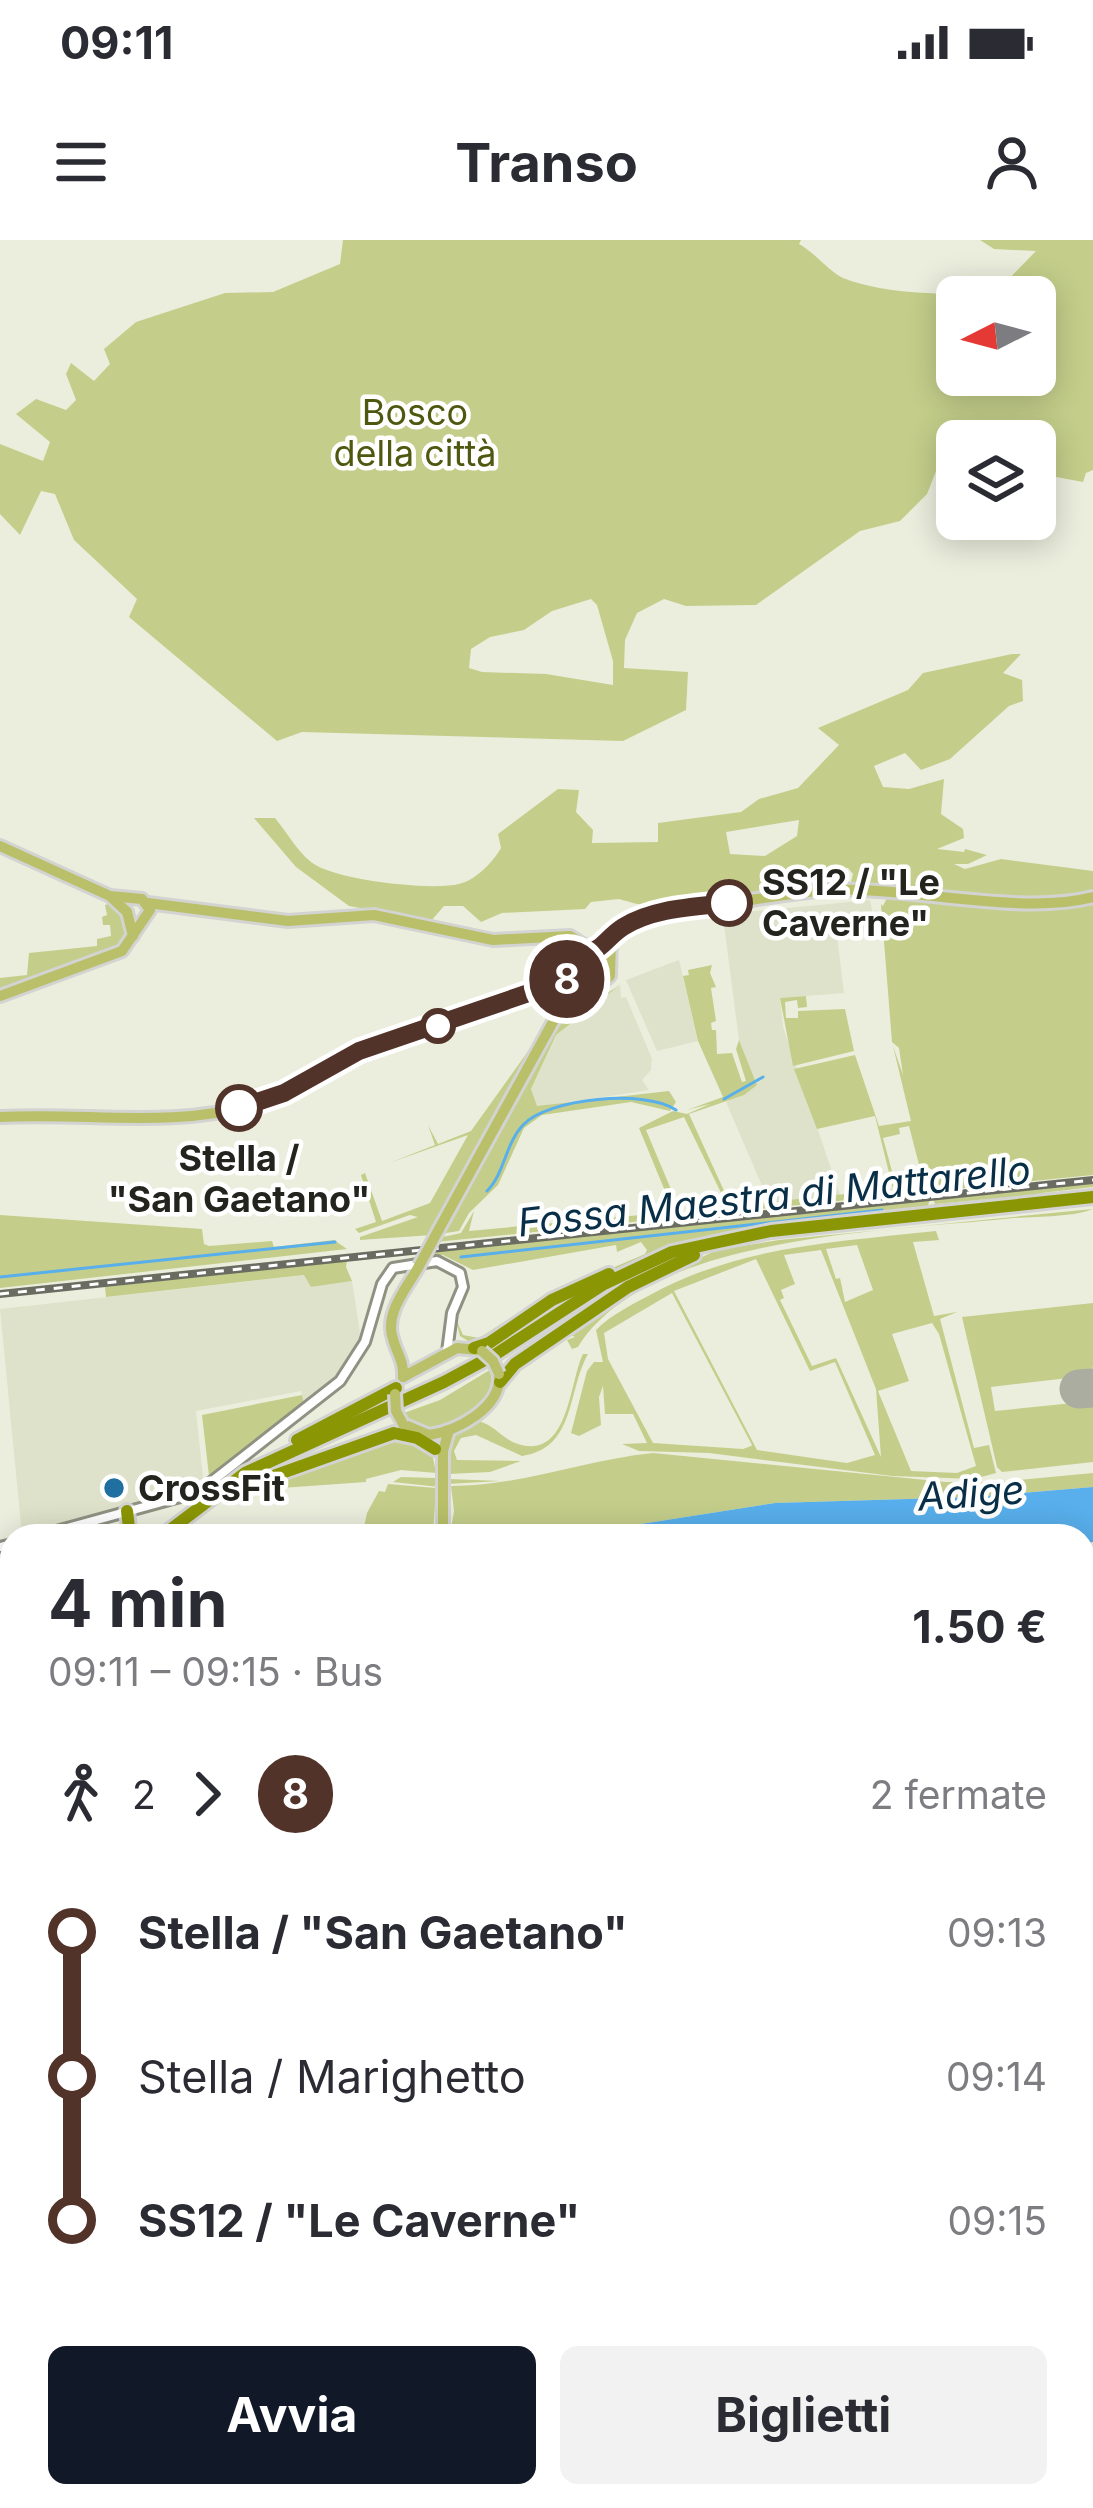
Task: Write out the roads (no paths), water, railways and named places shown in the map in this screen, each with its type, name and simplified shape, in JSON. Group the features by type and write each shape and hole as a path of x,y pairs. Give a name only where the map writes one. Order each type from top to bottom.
{"highway":[{"path":"474,1348 489,1343 552,1300 672,1252 771,1231 1093,1200"},
{"path":"181,1524 286,1459 447,1388 638,1275 694,1255 773,1237 1093,1200"},
{"path":"244,1473 444,1382 604,1284 672,1252"},
{"path":"499,1378 628,1287 694,1255"},
{"path":"178,1524 244,1473 321,1425 398,1387"},
{"path":"342,1452 390,1429 412,1429"},
{"path":"231,1491 399,1432 435,1449"},
{"path":"127,1511 129,1524"}],"main road":[{"path":"0,846 144,909"},
{"path":"561,982 612,936 651,914 858,890 1041,903 1093,897"},
{"path":"793,902 818,892"},
{"path":"110,896 128,915 133,939"},
{"path":"743,901 775,904"},
{"path":"128,915 175,906 288,921 374,915 493,940 578,938 591,954 610,963"},
{"path":"128,915 144,909"},
{"path":"0,996 116,954 133,939 144,909"},
{"path":"552,1023 610,976 612,936"},
{"path":"444,1488 435,1449 394,1407 402,1358 392,1338 391,1321 552,1023 578,998 575,969"},
{"path":"0,1117 178,1118 222,1113 284,1093 359,1051 561,982 599,988"},
{"path":"531,992 552,1000 552,1023"},
{"path":"411,1281 397,1317 397,1336 406,1354 426,1363"},
{"path":"398,1387 446,1353 474,1348 493,1360 498,1392 488,1406 434,1434 412,1429"},
{"path":"441,1524 442,1451 451,1427"}],"street":[{"path":"81,1524 206,1486 335,1387 360,1353 384,1278 397,1266 437,1261 455,1267 463,1287 446,1353"},
{"path":"452,1322 474,1348"}],"water":[{"name":"Adige","path":"1093,1487 1093,1524 641,1524 775,1503 974,1497"}],"waterway":[{"path":"724,1099 763,1077"},
{"path":"487,1191 523,1125 553,1108 621,1098 676,1110"},
{"name":"Fossa Maestra di Mattarello","path":"461,1257 882,1210"},
{"path":"0,1277 335,1242"}],"railway":[{"path":"0,1294 1093,1180"}],"place":[{"name":"SS12 / \"Le Caverne\"","path":"729,903"},
{"name":"Stella / \"San Gaetano\"","path":"239,1108"},
{"name":"CrossFit","path":"114,1488"}],"park label":[{"name":"Bosco della città","path":"415,432"}]}
